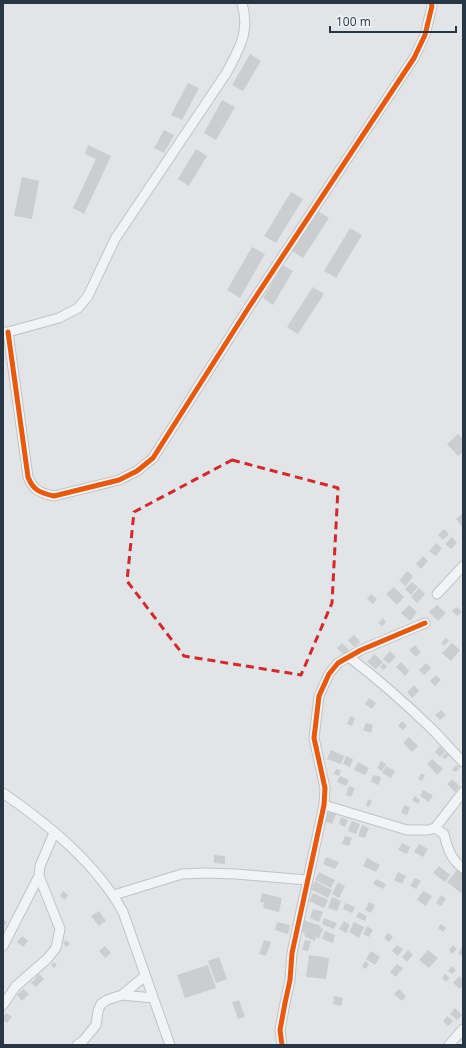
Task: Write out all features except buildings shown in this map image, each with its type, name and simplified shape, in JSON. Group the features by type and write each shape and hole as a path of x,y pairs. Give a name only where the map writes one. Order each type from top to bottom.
{"street":[{"path":"242,3 246,26 240,48 227,72 115,239 88,296 78,308 59,318 5,332 28,476 32,486 43,494 54,496 120,480 137,471 152,458 253,301 414,58 425,35 432,6 431,3"},
{"path":"437,594 463,566"},
{"path":"282,1045 280,1030 284,1003 290,980 292,952 324,805 325,788 314,738 319,696 329,674 338,663 361,650 425,623"},
{"path":"349,657 376,678 419,716 463,762"},
{"path":"3,792 21,805 73,849 99,876 114,895 123,912 170,1045"},
{"path":"324,805 407,830 428,830 435,828 463,792"},
{"path":"435,828 444,834 447,850 463,868"},
{"path":"3,946 39,876 40,866 54,833"},
{"path":"114,895 182,874 236,874 307,880"},
{"path":"3,1005 16,986 47,959 56,948 60,930 39,876"},
{"path":"77,1045 83,1041 96,1025 98,1011 101,1004 107,1000 122,995 146,976"},
{"path":"122,995 153,998"},
{"path":"449,1045 463,1029"}],"highlighted area":[{"path":"232,460 338,488 332,603 301,675 184,656 127,581 134,512"}],"cycle path":[{"path":"8,332 28,477 32,485 41,492 54,496 119,480 137,471 153,458 249,307 414,58 425,35 432,6 431,3"},
{"path":"282,1045 280,1030 290,980 292,953 324,805 325,788 314,738 319,696 329,674 338,663 361,650 425,623"}]}
